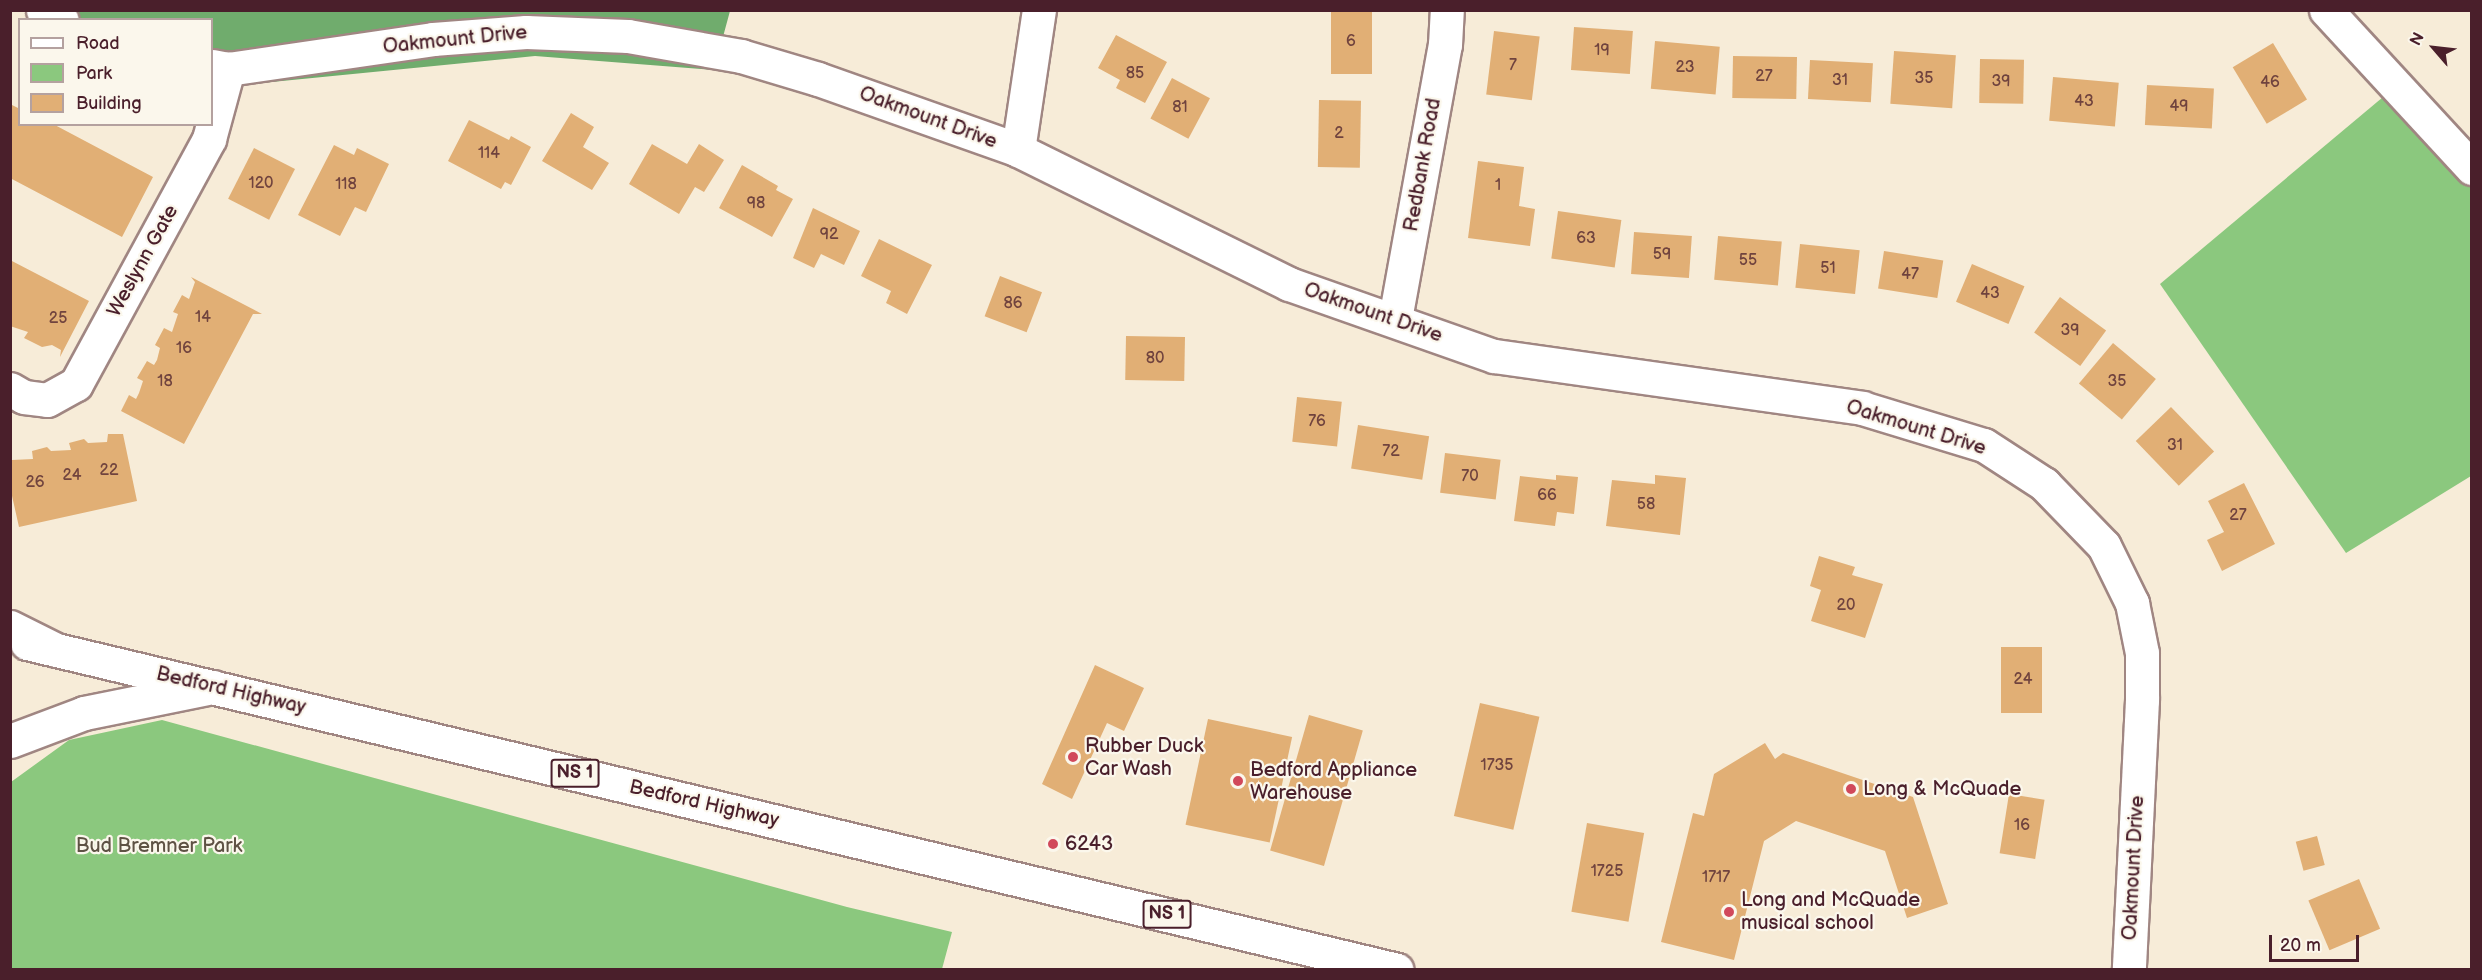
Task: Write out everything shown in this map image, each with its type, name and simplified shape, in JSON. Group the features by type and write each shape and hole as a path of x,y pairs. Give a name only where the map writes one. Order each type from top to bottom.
{"main road":[{"path":"43,10 58,18"},
{"path":"1018,150 1039,10"},
{"name":"Redbank Road","path":"1395,319 1445,45 1447,10"},
{"path":"2326,10 2472,168"},
{"name":"Oakmount Drive","path":"220,67 456,37 526,32 628,36 741,57 818,79 1018,150 1289,284 1395,319 1494,356 1862,408 1984,445 2044,484 2104,546 2132,603 2142,653 2129,969"},
{"name":"Weslynn Gate","path":"213,113 220,67"},
{"name":"Weslynn Gate","path":"10,389 24,397 47,400 76,384 209,139 211,126"},
{"path":"10,627 56,650"},
{"name":"Bedford Highway","path":"10,639 1397,969"},
{"path":"10,741 84,712 213,687"}],"green space":[{"path":"29,11 730,11 714,70 535,56 213,88 213,18 45,18"},
{"path":"2395,87 2471,175 2471,476 2346,553 2160,284"},
{"name":"Bud Bremner Park","path":"162,720 847,907 952,932 942,969 11,969 11,782 69,740"}],"building":[{"path":"1331,10 1372,10 1372,74 1331,74"},
{"path":"1574,27 1633,31 1630,74 1571,70"},
{"path":"1494,31 1540,37 1532,100 1486,95"},
{"path":"1116,35 1167,62 1145,103 1116,88 1120,80 1098,68"},
{"path":"1655,41 1720,47 1716,94 1651,89"},
{"path":"2273,43 2307,100 2267,124 2233,67"},
{"path":"1894,51 1956,55 1952,108 1890,104"},
{"path":"1733,56 1797,57 1796,99 1732,98"},
{"path":"1980,59 2024,60 2023,104 1979,103"},
{"path":"1810,60 1873,63 1871,102 1808,99"},
{"path":"2053,77 2119,83 2115,127 2049,121"},
{"path":"1172,78 1210,98 1188,139 1150,119"},
{"path":"2147,85 2214,89 2212,128 2145,125"},
{"path":"1319,100 1361,101 1360,168 1318,167"},
{"path":"10,104 18,108 18,126 57,126 153,177 122,237 10,178"},
{"path":"571,113 594,127 583,147 609,163 592,190 542,161"},
{"path":"469,120 509,140 511,136 531,147 511,185 505,182 501,189 448,161"},
{"path":"652,144 687,164 699,144 724,160 704,192 695,187 679,214 629,184"},
{"path":"334,145 354,155 357,148 389,164 366,212 355,207 340,236 298,215"},
{"path":"254,148 295,169 269,220 228,199"},
{"path":"1478,161 1524,167 1519,206 1535,209 1530,246 1468,238"},
{"path":"742,165 778,186 776,190 793,199 772,237 719,208"},
{"path":"813,208 860,231 844,265 821,254 814,268 793,258"},
{"path":"1558,211 1621,220 1615,267 1551,259"},
{"path":"1634,232 1692,236 1689,278 1631,274"},
{"path":"1718,236 1782,242 1778,285 1714,280"},
{"path":"879,239 932,265 907,314 886,303 891,291 861,276"},
{"path":"1800,244 1860,250 1855,294 1795,288"},
{"path":"1884,251 1943,260 1937,298 1878,289"},
{"path":"10,260 89,301 60,357 61,350 52,345 42,347 24,338 28,332 10,326"},
{"path":"1972,264 2024,286 2008,324 1956,302"},
{"path":"1000,276 1042,292 1027,332 985,316"},
{"path":"191,277 262,314 253,314 184,444 121,411 129,395 136,399 143,381 137,378 147,361 154,365 157,360 160,348 155,345 164,328 172,332 178,314 173,312 182,295 189,299 195,282"},
{"path":"2060,297 2106,331 2080,366 2034,333"},
{"path":"1126,336 1185,337 1184,381 1125,380"},
{"path":"2113,343 2156,379 2122,420 2079,384"},
{"path":"1297,397 1342,402 1337,446 1292,442"},
{"path":"2171,407 2214,452 2179,486 2136,441"},
{"path":"1358,425 1429,436 1422,480 1351,468"},
{"path":"108,434 123,434 137,501 19,527 10,487 12,460 33,459 32,451 47,447 51,451 71,450 69,443 84,439 88,443 107,442"},
{"path":"1445,453 1501,460 1496,500 1440,493"},
{"path":"1556,475 1578,477 1574,514 1557,512 1555,526 1514,521 1520,476 1556,480"},
{"path":"1655,475 1686,478 1680,535 1606,526 1612,480 1655,484"},
{"path":"2244,483 2275,544 2222,571 2207,540 2224,532 2208,501"},
{"path":"1819,556 1855,567 1852,575 1883,584 1865,638 1811,621 1821,590 1810,586"},
{"path":"2001,647 2042,647 2042,713 2001,713"},
{"name":"Rubber Duck Car Wash","path":"1095,665 1144,688 1124,731 1107,723 1072,799 1042,784"},
{"path":"1480,703 1539,717 1513,830 1454,816"},
{"path":"1309,715 1363,730 1324,866 1270,851"},
{"name":"Bedford Appliance Warehouse","path":"1208,719 1292,737 1270,843 1186,825"},
{"path":"1765,743 1775,759 1783,753 1913,797 1948,904 1907,918 1885,851 1796,821 1764,841 1734,960 1661,942 1693,813 1704,816 1714,774"},
{"path":"2009,794 2045,800 2035,859 2000,853"},
{"path":"1587,823 1644,833 1628,922 1571,912"},
{"path":"2317,836 2325,865 2304,871 2296,842"},
{"path":"2359,879 2380,929 2329,950 2308,900"}],"place":[{"name":"Rubber Duck Car Wash","path":"1073,757"},
{"name":"Bedford Appliance Warehouse","path":"1238,781"},
{"name":"Long & McQuade","path":"1851,789"},
{"name":"6243","path":"1053,844"},
{"name":"Long and McQuade musical school","path":"1729,912"}]}
